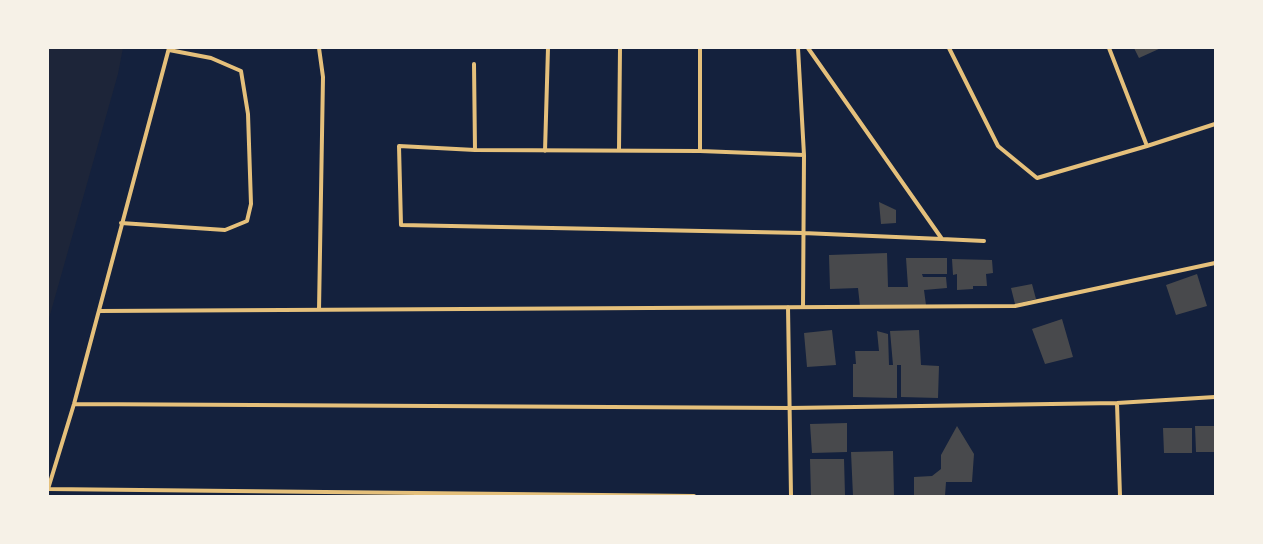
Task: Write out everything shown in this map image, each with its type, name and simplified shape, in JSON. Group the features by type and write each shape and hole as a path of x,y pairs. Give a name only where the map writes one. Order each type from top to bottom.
{"street":[{"path":"319,48 323,77 319,310"},
{"path":"545,151 548,48"},
{"path":"619,150 620,48"},
{"path":"700,48 700,151"},
{"path":"798,48 804,154 802,307"},
{"path":"808,48 942,238"},
{"path":"949,48 998,146 1037,178 1147,146 1215,124"},
{"path":"1109,48 1147,146"},
{"path":"122,223 225,230 247,221 251,204 248,114 241,71 211,58 169,49 122,223 74,404 48,489 694,496"},
{"path":"474,64 475,150"},
{"path":"804,154 619,150 475,150 398,146 401,225 804,233 984,241"},
{"path":"99,311 1015,306 1215,263"},
{"path":"788,307 791,496"},
{"path":"74,404 790,408 1117,402 1215,397"},
{"path":"1117,402 1120,496"}],"shaded area":[{"path":"48,48 123,48 118,74 48,322"}],"building":[{"path":"1134,48 1161,48 1139,58"},
{"path":"879,202 896,210 896,223 881,224"},
{"path":"887,253 888,287 908,287 906,258 947,258 947,274 922,274 923,277 946,277 947,288 924,290 926,305 860,306 858,288 830,289 829,255"},
{"path":"952,259 992,260 993,273 986,274 987,286 973,286 973,289 957,290 957,274 953,275"},
{"path":"1197,274 1207,306 1176,315 1166,285"},
{"path":"1032,284 1036,299 1015,304 1011,288"},
{"path":"1062,319 1073,357 1045,364 1032,329"},
{"path":"832,330 836,365 807,367 804,333"},
{"path":"919,330 921,365 939,366 938,398 901,397 901,365 897,365 897,398 853,397 853,364 856,364 855,351 879,351 877,331 888,334 889,365 893,365 890,331"},
{"path":"847,423 847,452 812,453 810,424"},
{"path":"957,426 974,454 972,482 946,482 945,496 914,496 914,477 932,476 941,469 941,455"},
{"path":"1195,426 1215,426 1215,452 1196,452"},
{"path":"1163,428 1192,428 1192,453 1164,453"},
{"path":"893,451 894,496 853,496 851,452"},
{"path":"810,459 844,459 845,495 811,496"}]}
